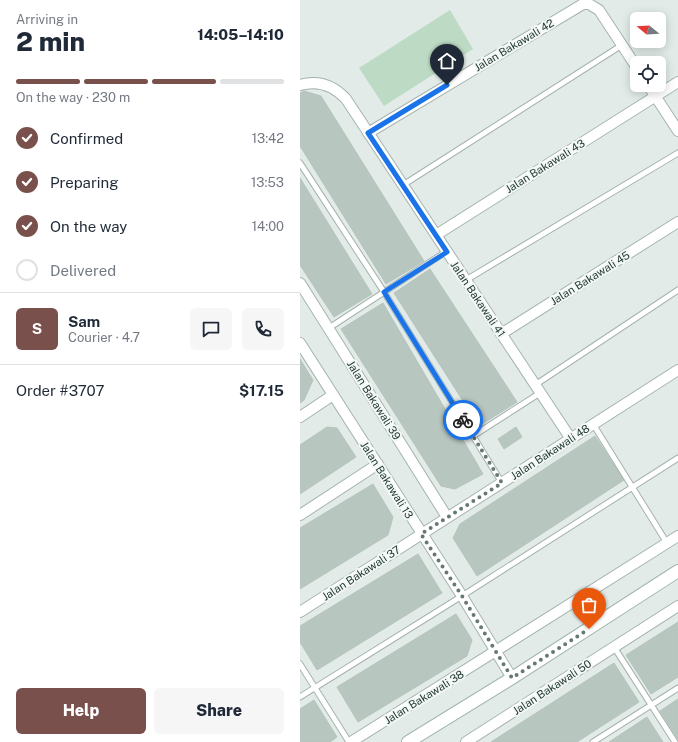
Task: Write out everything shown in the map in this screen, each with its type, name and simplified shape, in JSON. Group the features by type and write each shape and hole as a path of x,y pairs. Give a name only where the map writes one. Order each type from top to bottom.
{"main road":[{"path":"408,742 422,738 678,571"}],"street":[{"name":"Jalan Bakawali 42","path":"368,133 583,4 589,4 599,10 622,45"},
{"path":"622,45 630,57"},
{"name":"Jalan Bakawali 43","path":"436,235 678,82"},
{"name":"Jalan Bakawali 41","path":"300,85 308,83 325,84 333,88 346,99 571,439"},
{"path":"652,92 678,131"},
{"name":"Jalan Bakawali 45","path":"502,334 678,222"},
{"name":"Jalan Bakawali 39","path":"300,283 447,517"},
{"name":"Jalan Bakawali 13","path":"300,343 462,596 512,678"},
{"name":"Jalan Bakawali 48","path":"421,534 678,370"},
{"path":"300,417 333,395"},
{"path":"300,515 378,464"},
{"name":"Jalan Bakawali 37","path":"300,612 421,534"},
{"name":"Jalan Bakawali 38","path":"350,742 678,536"},
{"name":"Jalan Bakawali 50","path":"466,742 678,606"}],"lane":[{"path":"403,185 622,45"},
{"path":"466,280 678,153"},
{"path":"300,163 384,292 502,483"},
{"path":"329,328 447,252"},
{"path":"473,436 678,290"},
{"path":"594,424 667,543"},
{"path":"300,697 462,596 678,458"},
{"path":"614,647 675,742"},
{"path":"300,664 350,742"},
{"path":"593,742 678,688"}],"green space":[{"path":"450,10 473,49 384,106 359,68"}],"building":[{"path":"304,91 321,96 424,261 386,284 300,146 300,93"},
{"path":"300,178 372,294 334,317 300,265"},
{"path":"430,269 517,402 479,426 394,293"},
{"path":"383,303 483,474 455,489 441,486 341,329"},
{"path":"300,359 313,380 304,400 300,403"},
{"path":"327,427 337,428 356,457 300,494 300,445"},
{"path":"516,427 522,437 504,449 498,439"},
{"path":"595,436 624,480 477,576 453,538 460,524"},
{"path":"373,484 393,517 388,535 300,589 300,528"},
{"path":"418,554 442,593 317,670 300,642 300,626"},
{"path":"456,614 472,640 467,656 358,722 337,687"},
{"path":"678,622 678,677 651,694 626,655"},
{"path":"614,663 639,702 577,742 491,742"},
{"path":"678,699 678,739 660,711"},
{"path":"314,700 337,737 330,742 300,742 300,709"},
{"path":"647,717 663,742 609,742"}],"way so far":[{"path":"463,420 502,483 421,534 462,596 512,678 589,629"}],"route":[{"path":"447,85 368,133 447,252 384,292 463,420"}]}
